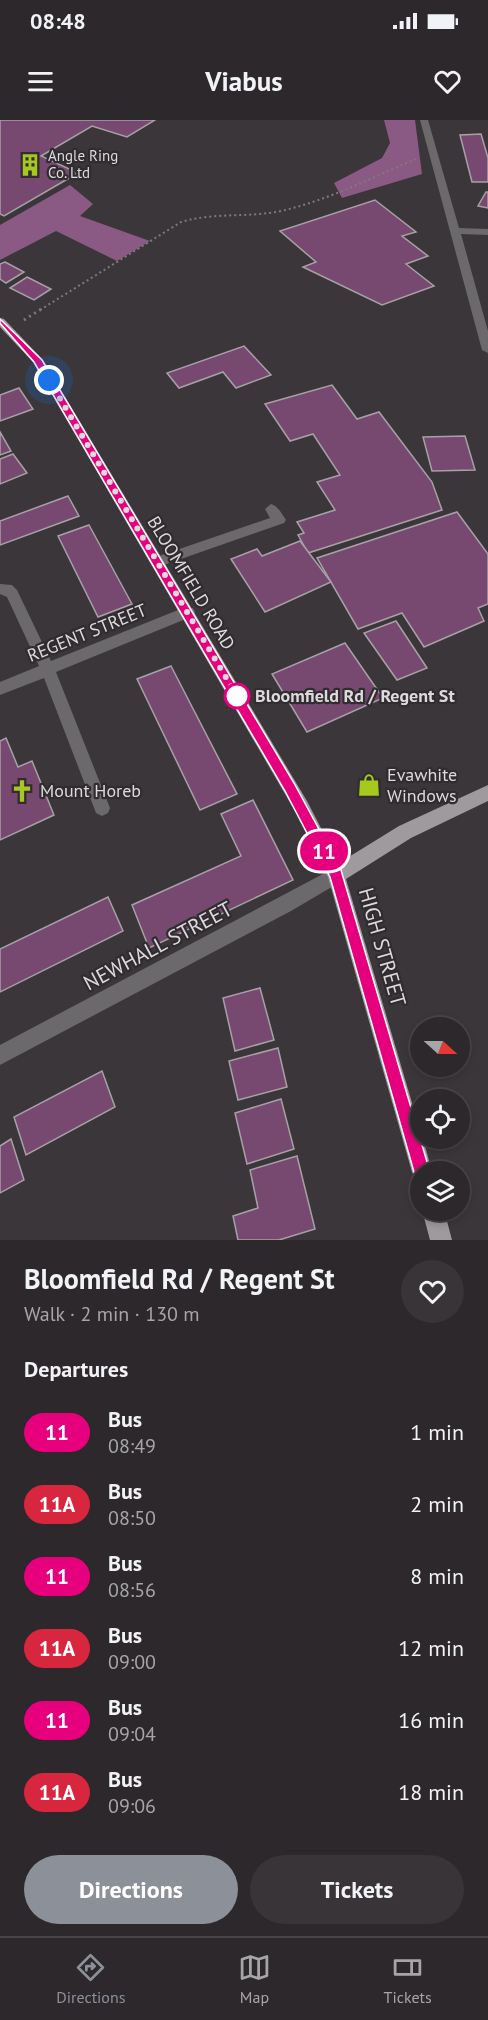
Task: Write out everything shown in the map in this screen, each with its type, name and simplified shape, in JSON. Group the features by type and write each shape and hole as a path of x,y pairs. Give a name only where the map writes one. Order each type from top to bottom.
{"main road":[{"name":"BLOOMFIELD ROAD","path":"3,326 37,360 301,806 336,875"},
{"path":"336,875 405,832 488,793"},
{"name":"HIGH STREET","path":"336,875 419,1161"},
{"path":"436,1221 441,1240"}],"street":[{"path":"424,120 488,350"},
{"path":"455,231 488,232"},
{"path":"158,562 279,519 271,509"},
{"path":"0,589 7,589 12,594 48,670 102,808"},
{"name":"REGENT STREET","path":"0,689 188,612"},
{"name":"NEWHALL STREET","path":"0,1055 285,905 336,875"}],"path":[{"path":"3,326 180,222 201,216 281,211 318,200 433,152"}],"shaded area":[{"path":"384,120 415,120 422,174 342,198 334,183 382,158 390,143"},
{"path":"70,185 93,204 80,216 150,241 117,261 56,231 0,260 0,225"}],"building":[{"name":"Angle Ring Co. Ltd","path":"0,120 155,120 127,137 92,126 41,156 78,173 4,216 0,214"},
{"path":"481,134 488,158 488,182 472,182 460,135"},
{"path":"488,192 488,208 478,206"},
{"path":"375,200 416,232 402,236 428,256 406,264 434,286 382,305 303,267 316,262 280,231"},
{"path":"5,262 24,272 6,283 0,279 0,264"},
{"path":"27,277 51,289 34,300 10,288"},
{"path":"244,346 271,375 236,388 223,372 179,388 167,373"},
{"path":"332,385 357,419 379,412 432,482 442,510 308,553 298,535 304,533 297,522 335,510 317,482 340,475 313,434 290,441 265,404"},
{"path":"19,388 33,409 0,421 0,395"},
{"path":"0,432 11,451 0,455"},
{"path":"465,436 475,470 432,471 423,437"},
{"path":"13,454 27,473 0,484 0,459"},
{"path":"68,496 79,516 0,545 0,521"},
{"path":"457,512 488,554 488,604 478,608 484,621 424,647 402,613 358,629 317,558"},
{"path":"89,525 132,604 98,617 58,536"},
{"path":"300,541 331,582 265,612 231,559 257,549 262,556"},
{"path":"396,621 427,668 397,680 364,633"},
{"path":"345,643 383,698 307,732 272,674"},
{"path":"171,666 237,794 200,810 137,679"},
{"name":"Mount Horeb","path":"6,738 18,767 32,761 54,815 0,840 0,741"},
{"path":"253,800 293,880 149,948 132,905 241,856 221,814"},
{"path":"108,897 123,931 0,992 0,949"},
{"path":"260,988 274,1040 235,1051 223,998"},
{"path":"278,1048 287,1087 238,1100 229,1061"},
{"path":"102,1071 115,1107 26,1155 14,1117"},
{"path":"281,1099 294,1149 247,1164 235,1113"},
{"path":"11,1139 24,1180 0,1193 0,1146"},
{"path":"297,1156 315,1229 279,1240 238,1240 233,1216 258,1208 250,1170"}],"bus line":[{"name":"11","path":"0,321 37,360 290,787 336,875 419,1161"}],"place":[{"name":"Angle Ring Co. Ltd","path":"30,165"},
{"name":"Bloomfield Rd / Regent St","path":"237,696"},
{"name":"Evawhite Windows","path":"369,785"},
{"name":"Mount Horeb","path":"22,791"}],"route":[{"path":"49,380 237,696"}]}
